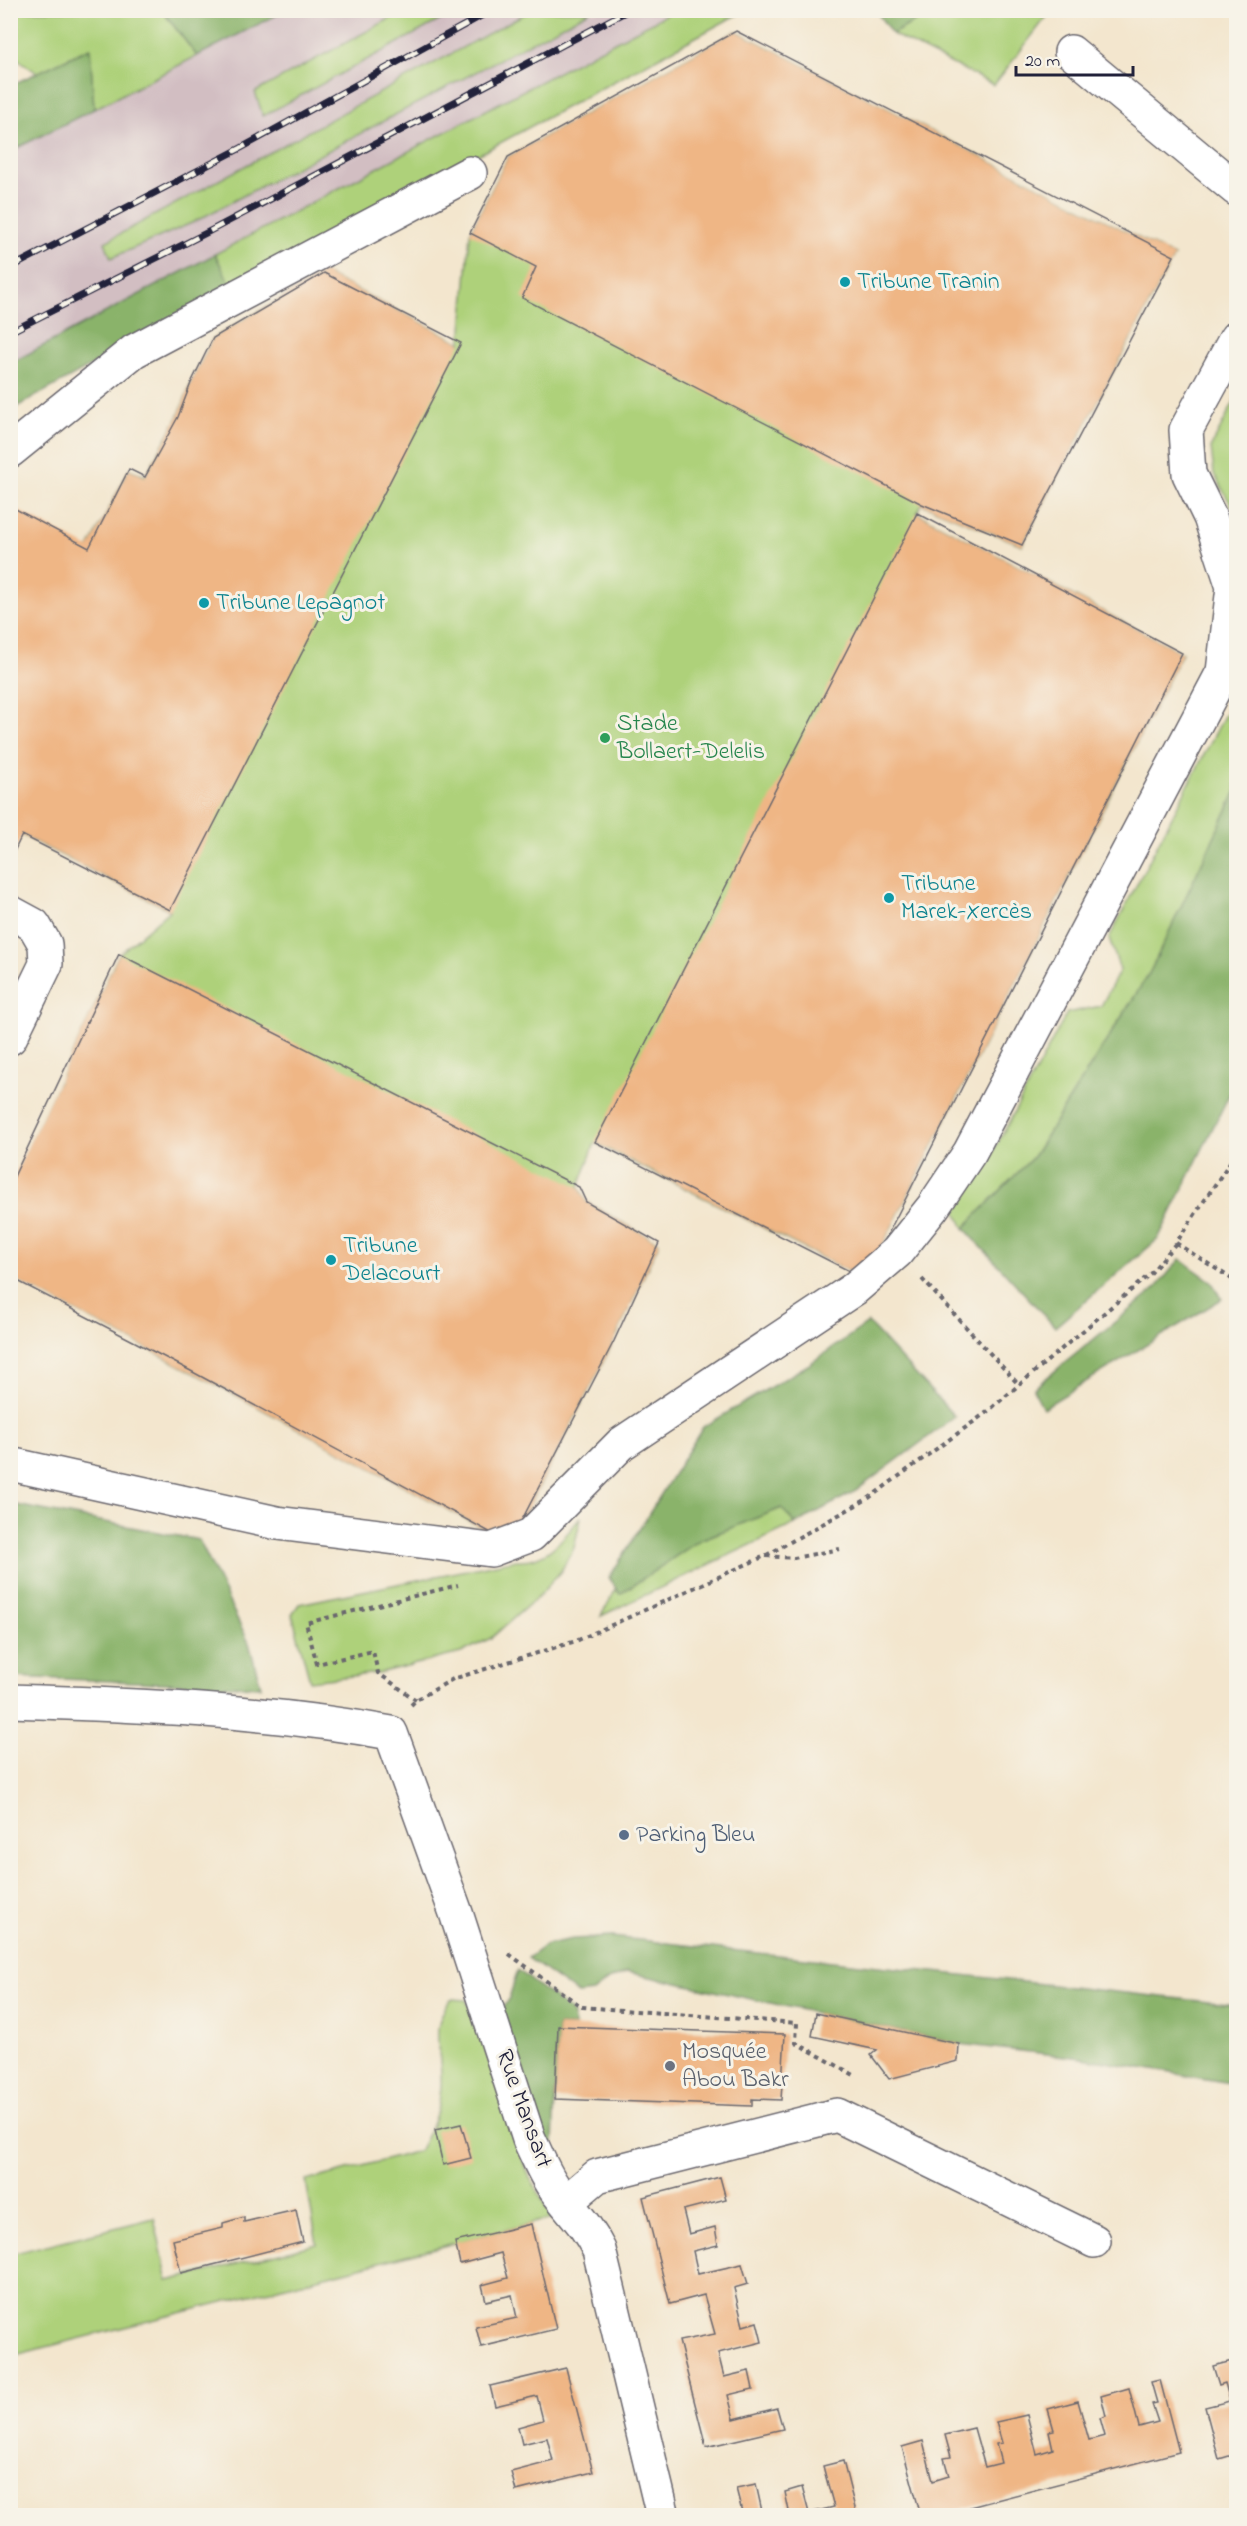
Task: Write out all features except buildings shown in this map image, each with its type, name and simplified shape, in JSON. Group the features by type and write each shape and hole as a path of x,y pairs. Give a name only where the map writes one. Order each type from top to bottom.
{"street":[{"path":"1071,52 1236,189"},
{"path":"10,452 134,351 470,173"},
{"path":"10,1464 277,1522 491,1550 531,1535 621,1444 854,1289 897,1252 933,1207 970,1152 1223,672 1233,587 1210,517 1189,474 1186,430 1236,338"},
{"path":"10,912 34,926 45,944 46,964 10,1038"},
{"path":"10,1701 184,1707 334,1722 391,1733"},
{"name":"Rue Mansart","path":"391,1733 442,1870 529,2139 544,2171 588,2229 599,2250 663,2516"},
{"path":"566,2202 597,2176 837,2115 1094,2241"}],"path":[{"path":"391,1733 416,1700 453,1679 576,1641 765,1556 869,1498 987,1412 1150,1274 1176,1243 1236,1153"},
{"path":"1176,1243 1235,1281"},
{"path":"897,1252 1018,1385"},
{"path":"765,1556 794,1558 840,1549"},
{"path":"416,1700 378,1673 373,1651 317,1664 306,1623 465,1583"},
{"path":"521,1964 582,2007 797,2023 796,2043 856,2076"}],"shaded area":[{"path":"284,11 673,11 11,363 11,151"}],"green space":[{"path":"169,10 164,13 197,56 94,109 90,48 37,73 11,54 11,11"},
{"path":"284,10 197,56 164,13 169,11"},
{"path":"404,11 457,11 263,116 255,92"},
{"path":"530,11 590,11 194,222 111,258 105,242"},
{"path":"673,11 744,11 232,288 215,254"},
{"path":"876,11 934,11 892,34"},
{"path":"934,11 1051,11 994,85 892,34"},
{"name":"Stade Bollaert-Delelis","path":"736,31 1174,256 1022,545 922,504 917,513 1182,653 865,1279 595,1143 579,1187 586,1202 659,1243 614,1341 510,1543 11,1277 11,1185 119,954 170,910 22,835 89,548 129,469 145,476 178,417 191,383 213,338 324,273 461,343 470,233 508,157"},
{"path":"90,48 94,109 11,151 11,85"},
{"path":"215,254 232,288 11,410 11,363"},
{"path":"1236,398 1236,514 1214,474 1211,447"},
{"path":"1236,693 1236,791 1150,972 1033,1157 964,1228 956,1212 986,1165 1067,1013 1101,1006 1120,970 1109,938"},
{"path":"1236,791 1236,1081 1158,1239 1055,1327 964,1228 1033,1157 1150,972"},
{"path":"1180,1259 1211,1281 1222,1299 1043,1408 1033,1389 1155,1289"},
{"path":"868,1323 955,1417 854,1492 795,1524 782,1508 700,1540 620,1594 609,1578 703,1427 808,1365"},
{"path":"11,1504 199,1540 249,1643 261,1687 11,1677"},
{"path":"782,1508 795,1524 601,1616 616,1589 620,1594 700,1540"},
{"path":"581,1517 574,1548 561,1571 541,1594 491,1638 461,1653 378,1673 310,1681 292,1614 299,1604 537,1557 561,1541"},
{"path":"612,1937 1236,2005 1236,2084 1082,2058 959,2044 627,1972 608,1980 593,1992 578,1994 528,1958 547,1944 573,1939"},
{"path":"518,1970 572,2012 575,2026 558,2026 553,2143 541,2148 498,2015 509,1998"},
{"path":"451,1999 466,2000 475,2019 527,2173 553,2218 11,2356 11,2254 154,2218 168,2281 317,2244 306,2181 419,2151 434,2120 439,2103 441,2073 438,2030 444,2010"}],"railway":[{"path":"10,268 241,148 492,10"},
{"path":"10,332 208,232 629,10"}],"place":[{"name":"Tribune Tranin","path":"845,282"},
{"name":"Tribune Lepagnot","path":"204,603"},
{"name":"Stade Bollaert-Delelis","path":"605,738"},
{"name":"Tribune Marek-Xercès","path":"889,898"},
{"name":"Tribune Delacourt","path":"331,1260"},
{"name":"Parking Bleu","path":"624,1835"},
{"name":"Mosquée Abou Bakr","path":"670,2066"}]}
